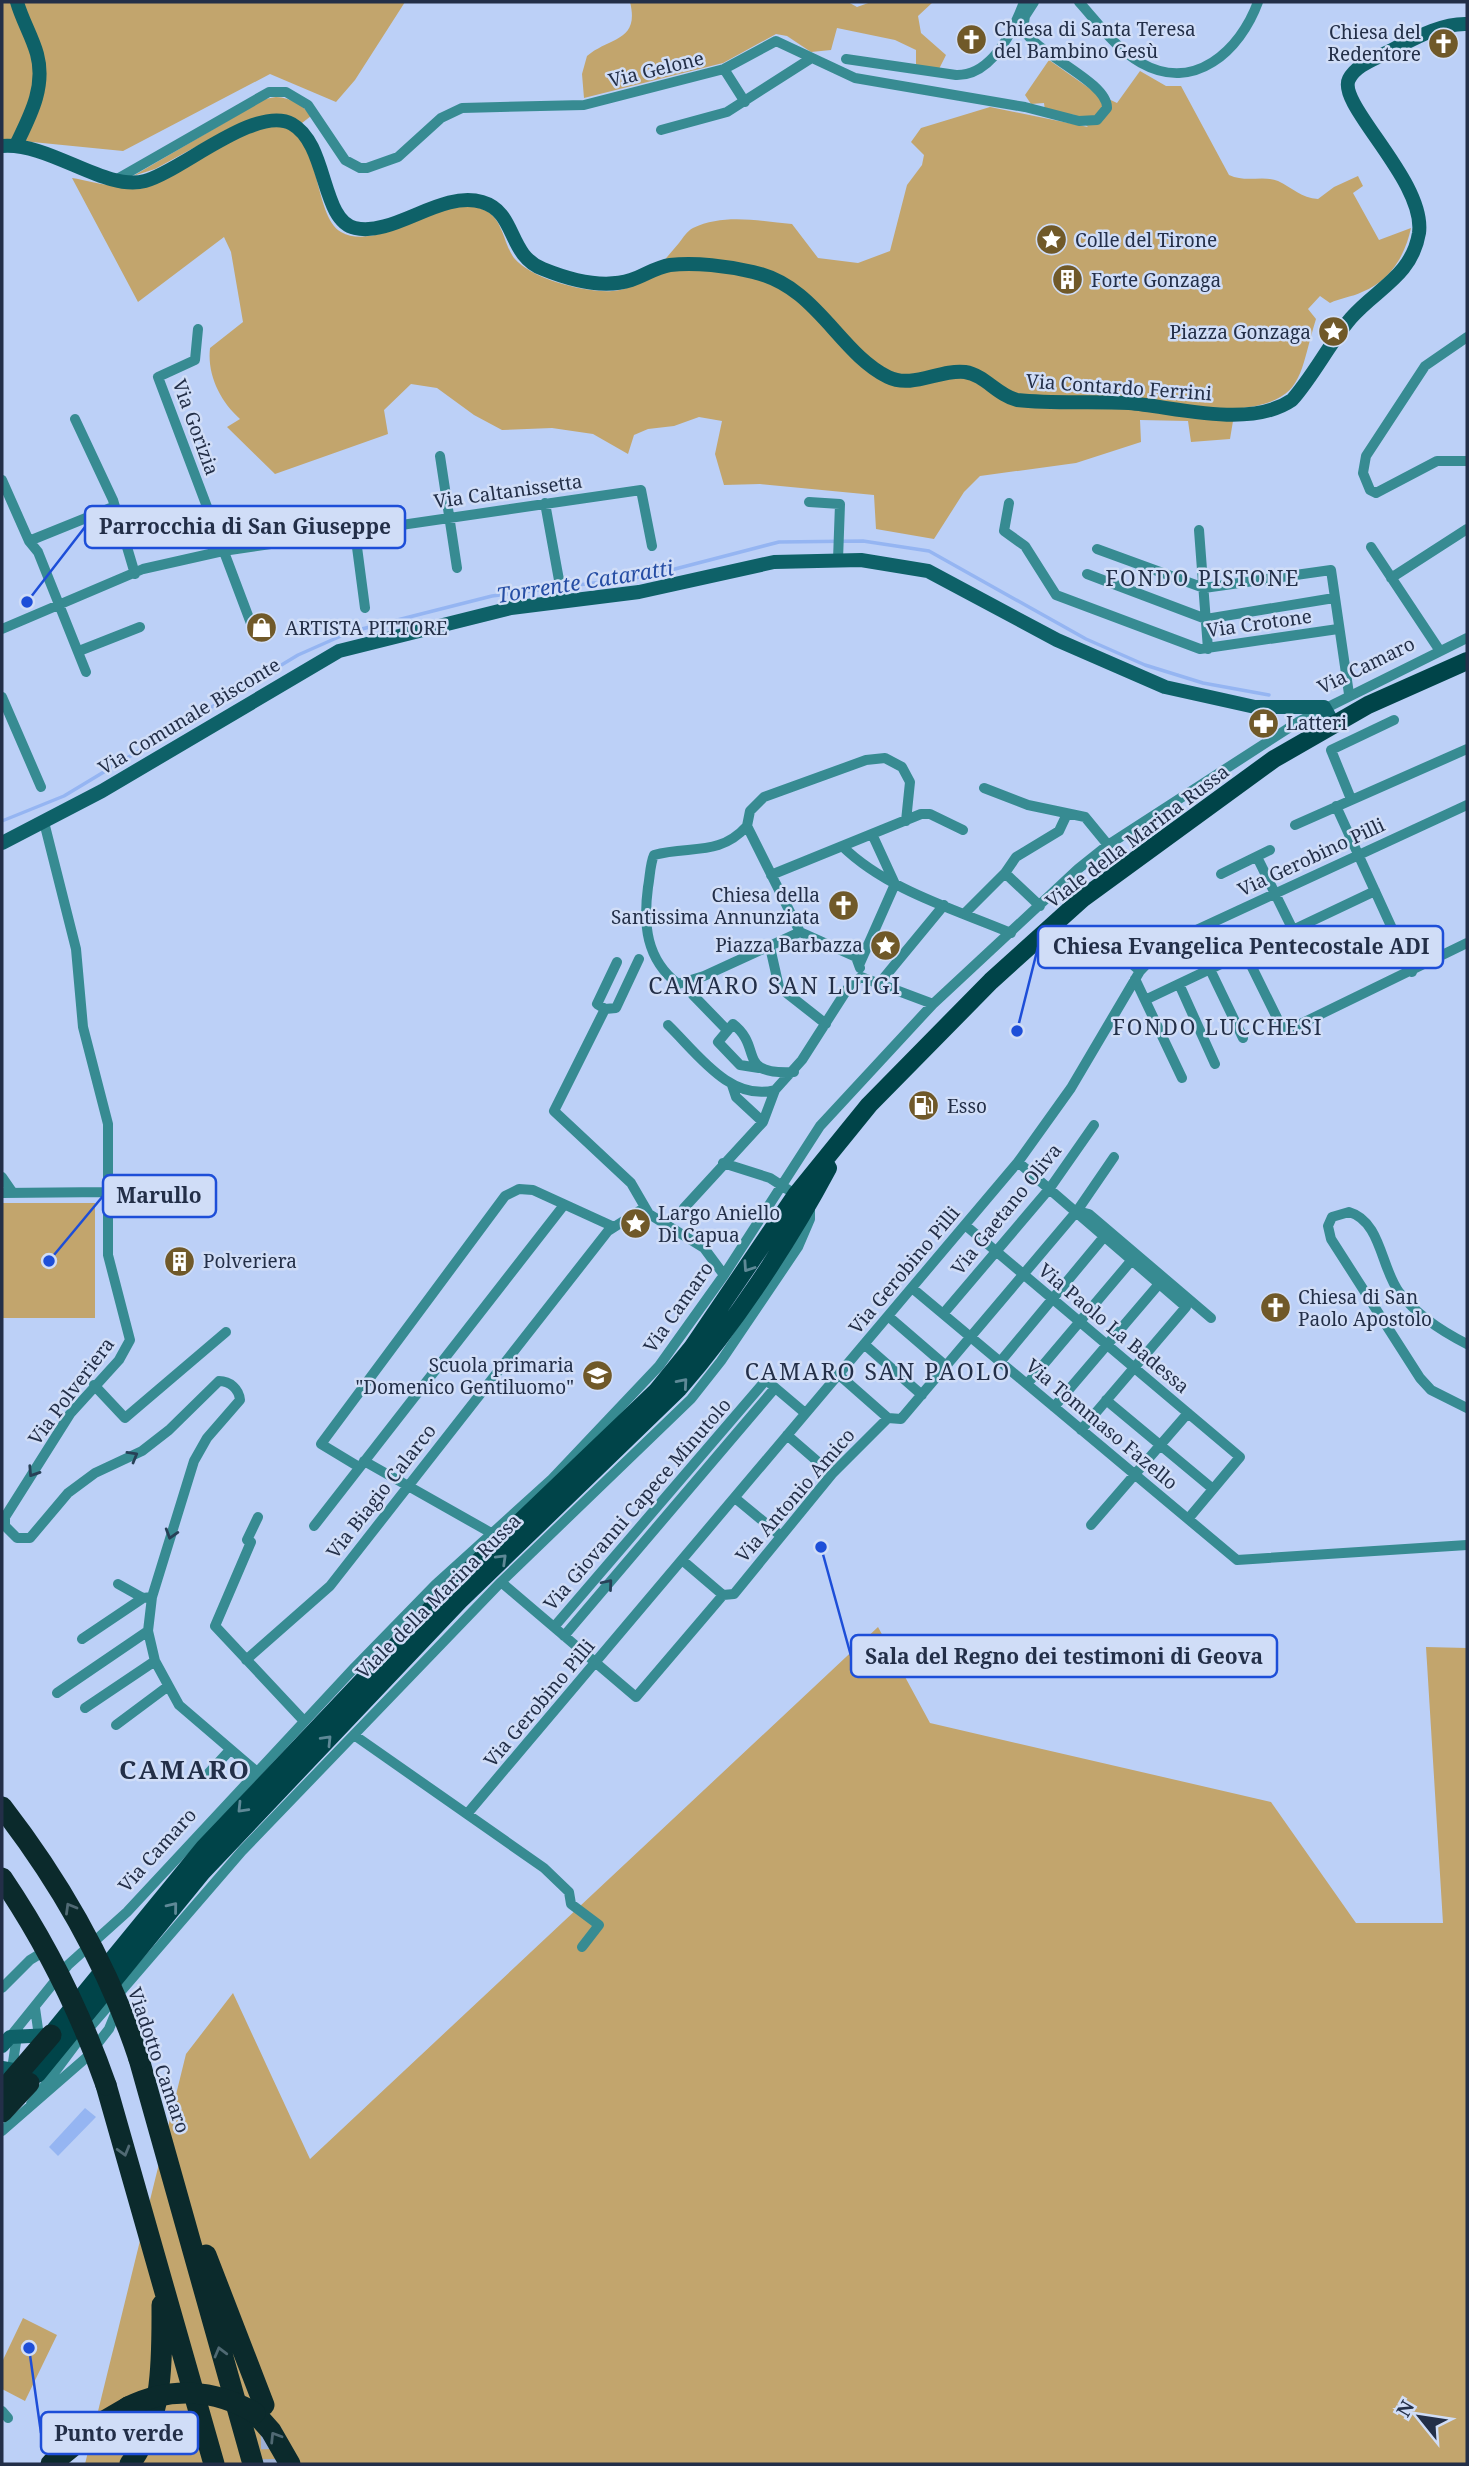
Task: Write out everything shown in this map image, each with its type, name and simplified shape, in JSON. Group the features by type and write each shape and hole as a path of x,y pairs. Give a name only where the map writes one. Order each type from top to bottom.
{"highway":[{"name":"Viadotto Camaro","path":"2,1807 74,1915 112,1989 139,2059 203,2268"},
{"path":"2,1878 47,1952 90,2042 214,2464"},
{"path":"2,2112 43,2041"},
{"path":"203,2268 259,2409 290,2464"},
{"path":"203,2268 253,2464"},
{"path":"130,2464 150,2430 158,2399 162,2282"},
{"path":"51,2464 104,2421 128,2407 156,2396 187,2392 217,2396 259,2409"}],"main road":[{"path":"9,146 35,103 39,84 37,54 17,2"},
{"name":"Via Contardo Ferrini","path":"9,146 37,149 134,183 147,181 241,130 270,122 288,122 297,128 310,146 323,171 335,213 348,226 369,228 452,202 476,200 491,205 502,215 518,250 531,264 579,280 622,283 673,265 751,271 774,279 797,293 876,368 895,379 909,380 963,372 977,376 1002,395 1017,400 1130,403 1229,414 1255,413 1284,405 1298,393 1350,319 1398,277 1409,261 1418,239 1419,222 1407,182 1350,101 1347,83 1362,66 1396,48 1442,27 1467,24"},
{"name":"Via Comunale Bisconte","path":"2,843 44,822 339,651 562,598 639,592 761,564 838,555 886,562 936,574 1057,640 1155,684 1237,704 1272,708 1324,707"},
{"name":"Viale della Marina Russa","path":"43,2041 204,1848 449,1591 669,1378 796,1195 869,1105 991,981 1082,899 1274,759 1334,723 1467,662"},
{"path":"1324,707 1334,723"},
{"name":"Viale della Marina Russa","path":"25,2076 209,1864 459,1601 680,1388 707,1354 796,1195"},
{"path":"12,2036 43,2041"}],"street":[{"path":"1020,23 1024,2"},
{"path":"846,59 971,75 981,69 1034,2"},
{"path":"1079,2 1114,41 1135,59 1158,70 1177,72 1195,71 1224,56 1241,36 1258,2"},
{"name":"Via Gelone","path":"117,179 252,99 269,92 286,92 301,99 313,111 345,160 360,168 367,168 398,158 441,118 463,108 584,105 724,69 776,41 786,43 810,59 865,80 1025,107 1079,121 1092,121 1102,117 1107,108 1103,94 1031,41 1020,23"},
{"path":"660,130 719,116 810,59"},
{"path":"724,69 745,102"},
{"name":"Via Gorizia","path":"198,329 195,360 158,377 255,634"},
{"path":"1467,337 1425,366 1366,456 1363,473 1370,490 1376,492 1437,461 1467,461"},
{"path":"75,419 113,500 135,573"},
{"path":"440,456 457,568"},
{"path":"2,480 29,541 38,552 86,672"},
{"name":"Via Caltanissetta","path":"2,629 159,564 223,551 641,490 652,546"},
{"path":"809,502 840,504 838,555"},
{"path":"545,503 562,598"},
{"name":"Via Crotone","path":"1009,503 1004,531 1025,546 1056,595 1200,649 1338,629"},
{"path":"29,541 113,507"},
{"path":"1391,578 1467,529"},
{"path":"1199,530 1208,649"},
{"path":"355,532 365,608"},
{"path":"1371,547 1440,651"},
{"path":"1097,549 1204,588 1331,570 1349,694"},
{"path":"1087,574 1206,619 1334,598"},
{"path":"79,651 140,627"},
{"name":"Via Camaro","path":"12,2036 68,1965 127,1912 256,1771 435,1585 552,1479 659,1366 724,1275 796,1195 829,1116 933,1004 1108,845 1324,707 1467,638"},
{"path":"2,697 41,787"},
{"path":"1272,708 1282,716 1286,729"},
{"path":"1351,799 1331,750 1394,720"},
{"path":"1295,825 1467,749"},
{"path":"800,932 704,976 678,984 659,962 646,937 645,912 654,855 721,846 738,836 747,826 750,811 764,797 878,758 898,764 907,775 911,786 906,821"},
{"path":"984,788 1028,805 1085,817 1108,845"},
{"name":"Via Gerobino Pilli","path":"467,1814 1018,1162 1071,1088 1138,975 1161,949 1192,932 1467,805"},
{"path":"1336,806 1412,972"},
{"path":"771,875 872,834 930,814 962,830"},
{"path":"964,914 1005,873 1016,857 1059,831 1067,814"},
{"name":"Via Polveriera","path":"44,822 76,949 83,1027 108,1124 108,1255 130,1334 127,1349 70,1414 5,1517 7,1530 24,1540 35,1535 68,1493 86,1478 124,1462 169,1430 219,1381 231,1384 240,1394 237,1406 207,1438 194,1461 147,1597 148,1630 155,1661 167,1687 191,1717 256,1771"},
{"path":"747,826 800,932 856,957 860,963"},
{"path":"861,977 860,963 895,884 872,834"},
{"path":"842,846 859,863 895,884 1011,933"},
{"path":"1222,874 1270,850"},
{"path":"1257,857 1293,930"},
{"path":"1005,873 1040,906"},
{"path":"1145,1000 1375,891"},
{"path":"878,985 944,905"},
{"path":"1192,932 1243,1038"},
{"path":"1101,937 1138,975 1145,1000 1182,1078"},
{"path":"1245,953 1284,1032 1467,943"},
{"path":"770,947 779,987 825,1024"},
{"path":"617,962 597,1003 605,1009 617,1007 639,959"},
{"path":"861,977 933,1004"},
{"path":"684,1208 762,1122 775,1090 794,1072 850,985 861,977"},
{"path":"1179,984 1214,1064"},
{"path":"693,995 724,1031"},
{"path":"605,1009 554,1111 631,1183 644,1208 704,1248 724,1275"},
{"path":"759,1068 740,1030 733,1024 724,1031 718,1042 740,1065 770,1073 794,1072"},
{"path":"668,1026 732,1085 755,1093 775,1090"},
{"path":"732,1085 736,1097 762,1122"},
{"name":"Via Gaetano Oliva","path":"943,1314 1049,1188 1094,1125"},
{"name":"Via Antonio Amico","path":"596,1663 636,1698 723,1595 734,1594 832,1474 888,1418 901,1419 1077,1211 1114,1157"},
{"path":"1018,1162 1077,1211 1083,1221 1186,1307 1081,1430"},
{"path":"25,2076 78,2041 225,1869 501,1582 632,1459 697,1392 798,1247 810,1219 796,1195 723,1163"},
{"path":"2,1177 7,1193 109,1192"},
{"path":"493,1534 407,1485 321,1444 505,1196 525,1189 609,1227"},
{"path":"314,1526 564,1205"},
{"name":"Via Biagio Calarco","path":"246,1660 330,1586 609,1227 644,1208"},
{"path":"1077,1211 1089,1214 1211,1318"},
{"path":"1467,1344 1434,1324 1402,1295 1370,1229 1361,1217 1349,1212 1332,1217 1328,1226 1331,1239 1420,1378 1431,1390 1467,1408"},
{"name":"Via Paolo La Badessa","path":"965,1225 1240,1457 1213,1489"},
{"path":"1000,1362 1103,1238"},
{"path":"1027,1384 1131,1261"},
{"path":"1054,1407 1159,1284"},
{"name":"Via Tommaso Fazello","path":"912,1288 1237,1560 1467,1545"},
{"path":"888,1316 946,1366"},
{"path":"94,1385 125,1418 226,1332"},
{"path":"864,1344 922,1395"},
{"path":"838,1374 888,1418"},
{"name":"Via Giovanni Capece Minutolo","path":"554,1628 766,1380 775,1388 564,1636"},
{"path":"775,1388 805,1413"},
{"path":"1106,1400 1213,1489 1188,1519"},
{"path":"1091,1525 1188,1413"},
{"path":"787,1435 832,1474"},
{"path":"735,1497 781,1536"},
{"path":"258,1517 247,1540 251,1542 215,1626 304,1721"},
{"path":"682,1560 723,1595"},
{"path":"501,1582 596,1663"},
{"path":"118,1584 147,1597"},
{"path":"82,1639 147,1597"},
{"path":"57,1693 148,1630"},
{"path":"85,1708 155,1661"},
{"path":"116,1725 167,1687"},
{"path":"354,1735 544,1868 569,1892 571,1904 599,1925 582,1947"},
{"path":"206,1776 230,1749"},
{"path":"2,1884 53,1946 30,1960 2,1988"},
{"path":"25,2076 101,2042 140,1970"},
{"path":"35,2008 43,2041"},
{"path":"2,2131 31,2104 12,2036"}],"shaded area":[{"path":"2,2 405,2 355,80 336,102 270,74 123,151 2,139"},
{"path":"630,2 848,2 857,7 871,2 933,2 918,16 921,33 946,55 939,69 916,68 916,50 895,40 837,28 831,50 811,52 787,36 776,34 723,63 584,98 582,74 587,56 627,32 632,15"},
{"path":"1049,60 1096,93 1117,103 1140,71 1166,86 1181,86 1229,175 1272,179 1302,195 1318,199 1334,187 1358,176 1363,186 1353,193 1379,240 1411,228 1400,258 1381,281 1358,294 1330,303 1320,296 1308,309 1316,319 1295,383 1287,393 1275,400 1258,406 1235,409 1230,439 1191,442 1188,421 1140,420 1141,442 1076,463 980,476 964,492 934,539 876,529 874,495 760,484 724,485 715,454 722,421 699,417 674,426 648,429 634,435 628,454 593,434 552,428 502,430 474,415 437,388 411,384 384,410 388,434 275,474 227,427 240,419 226,404 213,378 210,348 243,322 231,252 224,237 138,302 72,178 105,185 124,185 141,180 248,131 267,126 282,126 295,132 304,143 325,210 332,223 341,232 356,237 390,231 445,210 479,208 493,216 514,258 522,266 560,283 601,291 623,289 642,281 691,229 705,223 729,219 792,224 818,258 858,263 890,251 907,185 922,165 924,155 911,142 921,128 990,107 1088,127 1075,115 1045,111 1044,103 1031,104 1025,95"},
{"path":"276,97 296,102 311,116 302,123 288,116 232,127 155,169 133,176 265,99"},
{"path":"2,1203 95,1203 95,1318 2,1318"},
{"path":"878,1627 930,1723 1271,1802 1356,1923 1443,1923 1426,1647 1467,1648 1467,2464 85,2464 186,2054 233,1993 310,2159"},
{"path":"23,2318 57,2335 25,2401 2,2389 2,2362"}],"water":[{"path":"85,2108 96,2117 58,2156 49,2147"}],"waterway":[{"name":"Torrente Cataratti","path":"2,821 64,796 298,655 350,632 492,596 648,576 779,542 863,541 929,551 1086,639 1145,665 1203,683 1269,695"}],"tunnel":[{"path":"271,2428 272,2464"}],"place":[{"name":"Chiesa di Santa Teresa del Bambino Gesù","path":"971,40"},
{"name":"Chiesa del Redentore","path":"1444,43"},
{"name":"Colle del Tirone","path":"1052,240"},
{"name":"Forte Gonzaga","path":"1068,280"},
{"name":"Piazza Gonzaga","path":"1334,332"},
{"name":"Parrocchia di San Giuseppe","path":"27,602"},
{"name":"ARTISTA PITTORE","path":"262,628"},
{"name":"Latteri","path":"1263,723"},
{"name":"Chiesa della Santissima Annunziata","path":"843,906"},
{"name":"Piazza Barbazza","path":"886,945"},
{"name":"Chiesa Evangelica Pentecostale ADI","path":"1017,1031"},
{"name":"Esso","path":"924,1106"},
{"name":"Largo Aniello Di Capua","path":"635,1224"},
{"name":"Marullo","path":"49,1261"},
{"name":"Polveriera","path":"180,1261"},
{"name":"Chiesa di San Paolo Apostolo","path":"1275,1308"},
{"name":"Scuola primaria \"Domenico Gentiluomo\"","path":"597,1376"},
{"name":"Sala del Regno dei testimoni di Geova","path":"821,1547"},
{"name":"Punto verde","path":"29,2348"}],"district":[{"name":"FONDO PISTONE","path":"1203,579"},
{"name":"CAMARO SAN LUIGI","path":"775,986"},
{"name":"FONDO LUCCHESI","path":"1218,1028"},
{"name":"CAMARO SAN PAOLO","path":"878,1372"},
{"name":"CAMARO","path":"185,1770"}]}
